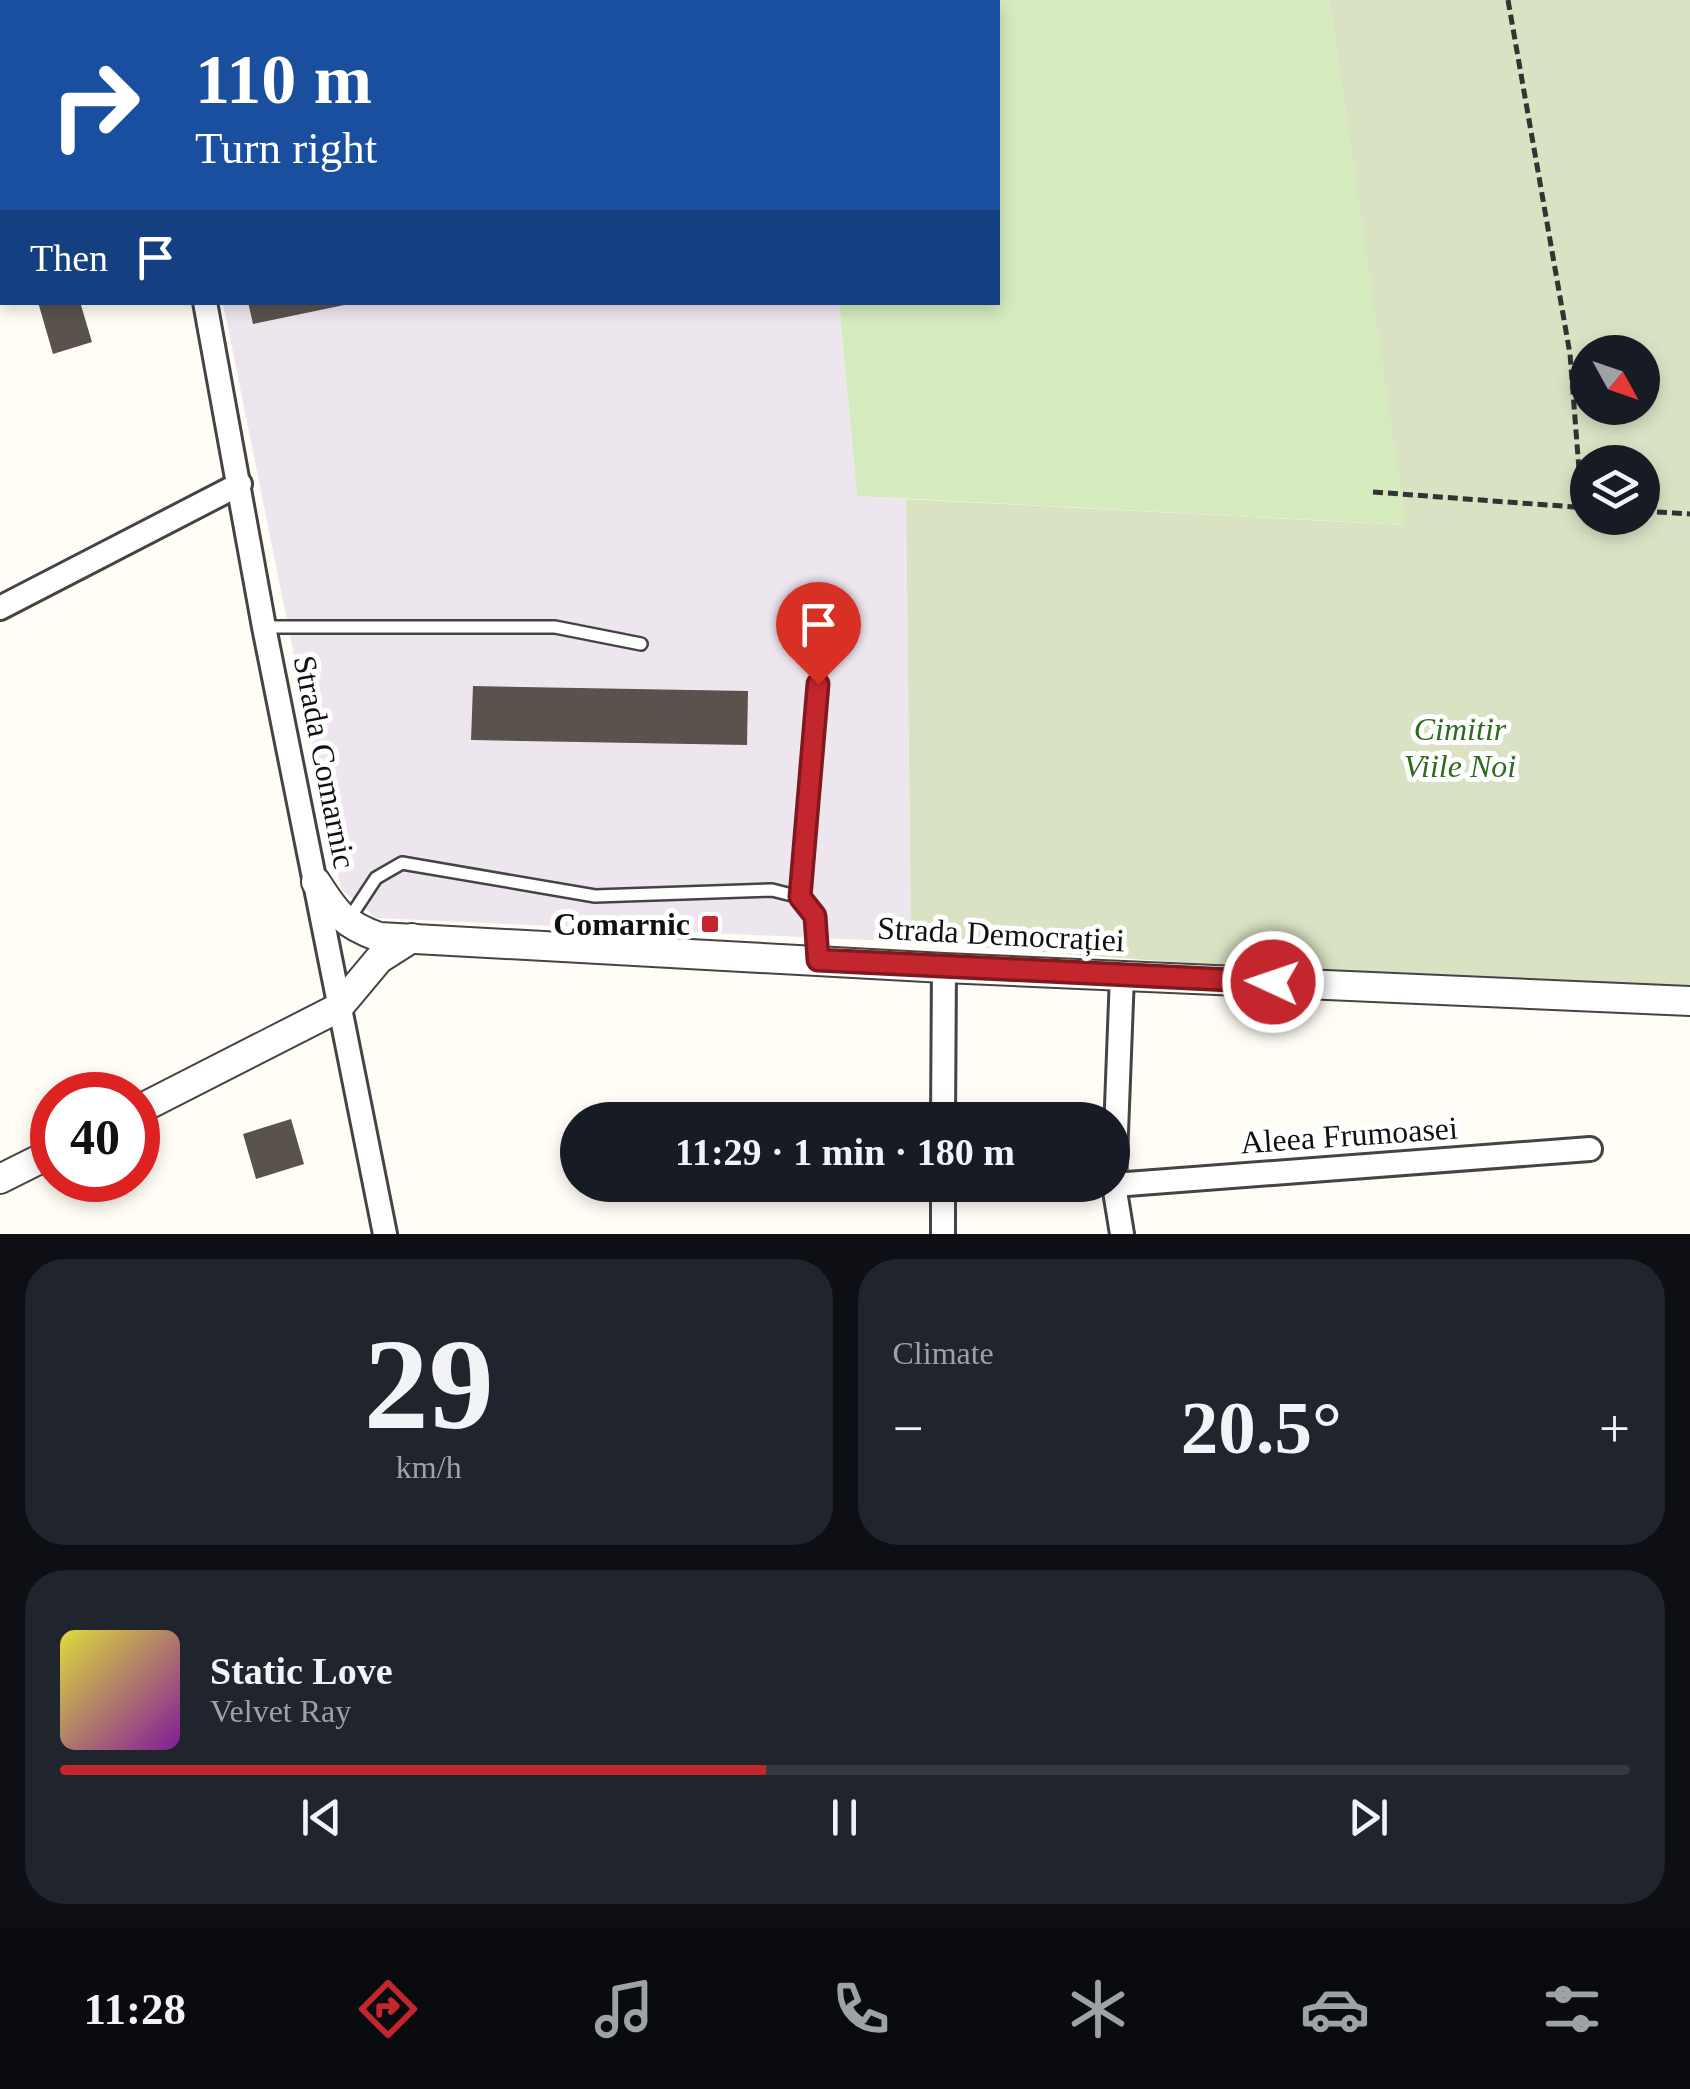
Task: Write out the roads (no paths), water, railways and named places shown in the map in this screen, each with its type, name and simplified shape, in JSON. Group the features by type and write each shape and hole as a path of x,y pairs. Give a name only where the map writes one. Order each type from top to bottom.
{"street":[{"name":"Strada Comarnic","path":"205,305 338,1008 385,1234"},
{"path":"0,608 240,484"},
{"path":"316,882 334,912 346,923"},
{"name":"Strada Democrației","path":"346,923 379,936 412,938 944,968 1690,1002"},
{"path":"160,1099 338,1008 379,959 412,938"},
{"path":"943,1102 944,968"},
{"path":"1117,1102 1122,975"},
{"name":"Aleea Frumoasei","path":"1130,1184 1590,1149"},
{"path":"0,1179 30,1163"},
{"path":"943,1202 944,1234"},
{"path":"1117,1202 1122,1234"}],"lane":[{"path":"264,626 554,627 641,644"},
{"path":"800,897 818,684"},
{"path":"346,923 376,878 402,863 594,896 772,890 800,897 815,916 818,960"}],"place":[{"name":"Comarnic","path":"710,924"}],"park label":[{"name":"Cimitir Viile Noi","path":"1460,748"}]}
